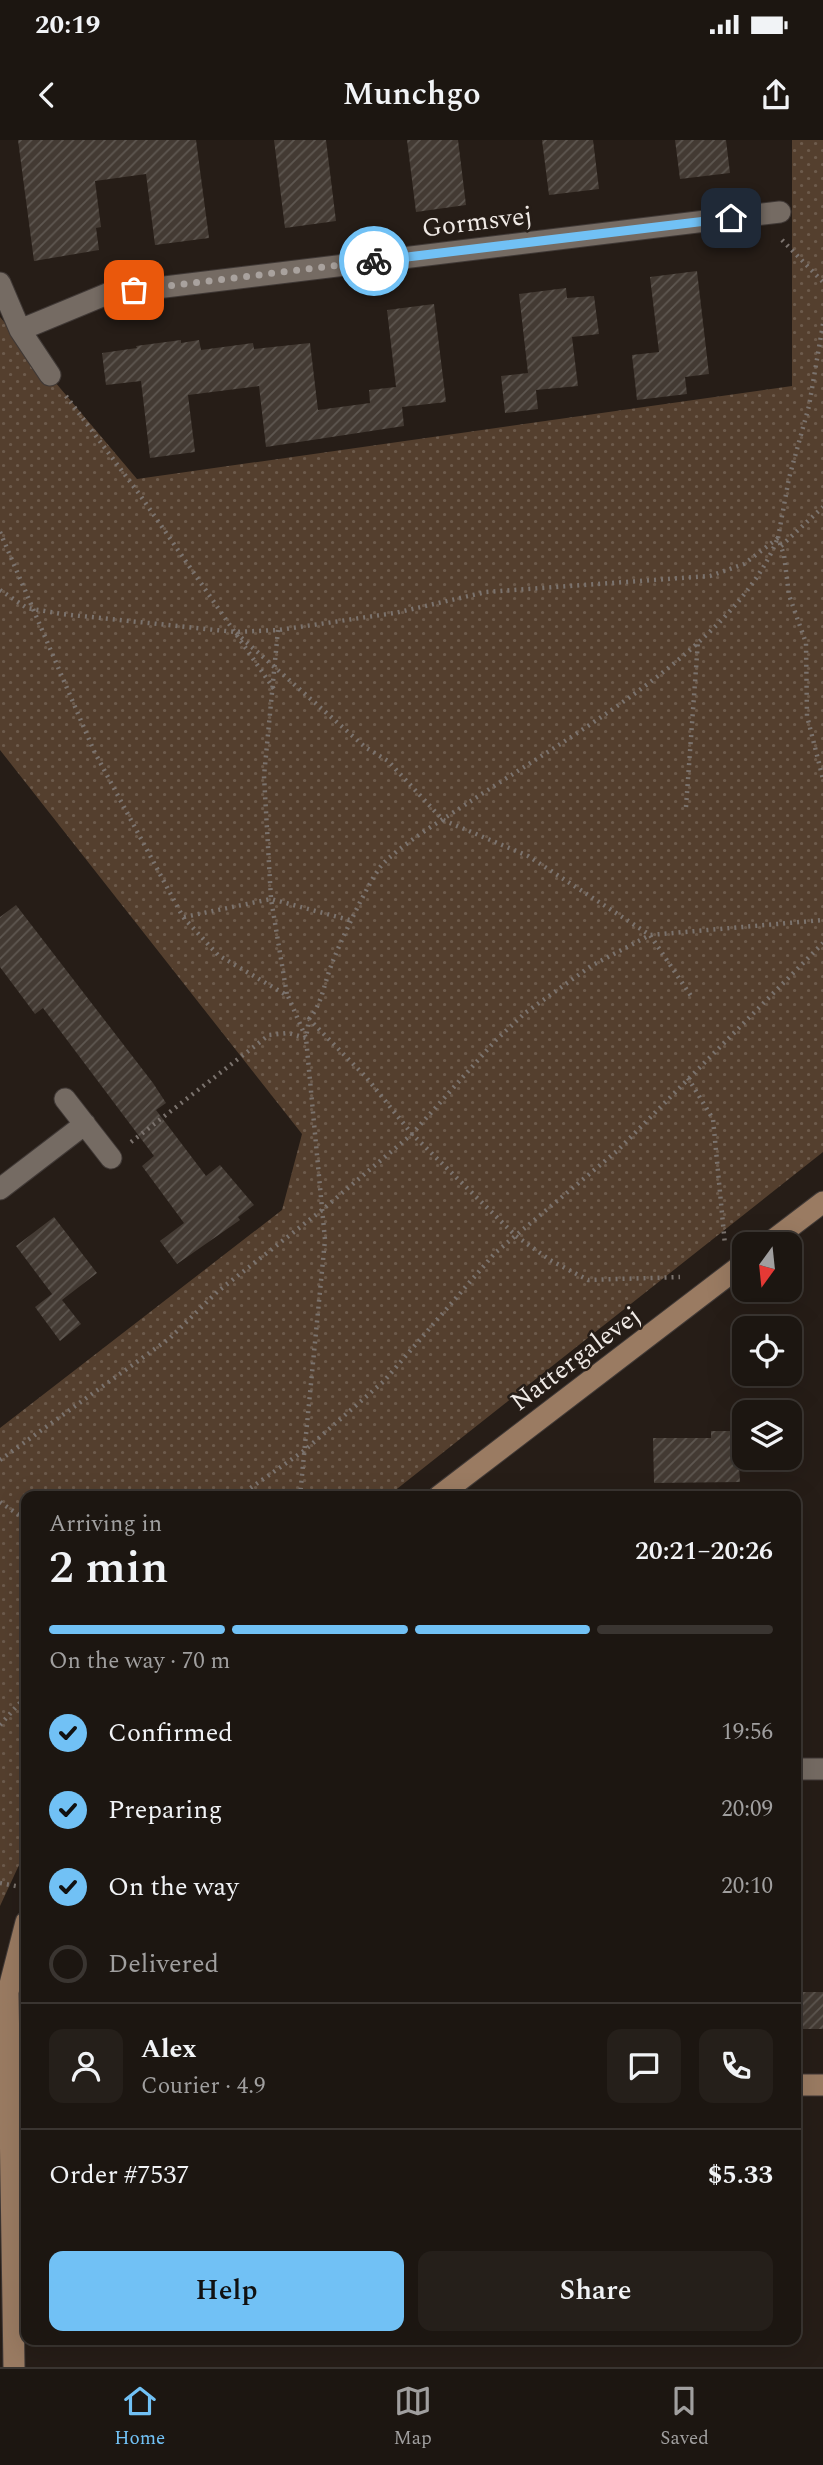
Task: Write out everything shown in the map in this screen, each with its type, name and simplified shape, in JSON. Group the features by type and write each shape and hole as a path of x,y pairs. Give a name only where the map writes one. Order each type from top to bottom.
{"street":[{"name":"Gormsvej","path":"20,330 107,294 780,212"},
{"path":"0,283 20,330 50,375"},
{"path":"65,1099 111,1158"},
{"path":"0,1189 85,1124"},
{"path":"784,1232 823,1202"},
{"name":"Nattergalevej","path":"446,1491 732,1272"},
{"path":"801,1769 823,1769"},
{"path":"14,2367 12,2094 8,1992 21,1941"},
{"path":"801,2085 823,2085"}],"path":[{"path":"758,215 823,282"},
{"path":"301,1491 326,1240 306,1038 309,1019 316,1010 331,964 381,866 443,820 647,684 720,622 768,564 778,538 789,478 809,405 823,324"},
{"path":"50,375 140,495 274,689"},
{"path":"781,546 823,507"},
{"path":"0,532 94,751 183,917 218,955 288,996"},
{"path":"778,538 789,595 806,643 807,716 823,779"},
{"path":"0,590 33,609 235,632 278,630 395,613 486,592 710,576 744,565 778,538"},
{"path":"278,630 264,776 271,898 288,996 306,1038"},
{"path":"235,632 365,747 388,761 443,820 528,856 650,935 691,996"},
{"path":"687,807 698,641"},
{"path":"183,917 271,898 353,921"},
{"path":"0,1460 170,1338 216,1292 322,1210 412,1134 496,1040 525,1013 591,966 650,935 823,920"},
{"path":"246,1491 305,1450 384,1381 495,1253 618,1150 823,943"},
{"path":"309,1019 366,1077 412,1134 516,1236 550,1260 588,1280 732,1269"},
{"path":"111,1158 269,1035 288,1034 306,1038"},
{"path":"688,1078 713,1119 732,1243"},
{"path":"0,1502 21,1517"},
{"path":"0,1725 21,1702"},
{"path":"0,1883 21,1887"}],"shaded area":[{"path":"792,140 823,140 823,1152 394,1491 21,1491 21,1861 0,1906 0,1428 282,1210 302,1134 0,750 0,317 137,479 792,386"}],"building":[{"path":"18,140 196,140 209,238 155,245 146,174 95,181 101,227 96,228 99,250 34,261"},
{"path":"274,140 326,140 336,221 285,228"},
{"path":"407,140 458,140 466,205 416,212"},
{"path":"542,140 593,140 599,189 549,195"},
{"path":"675,140 726,140 730,173 680,179"},
{"path":"697,271 709,374 685,377 687,394 637,400 632,355 659,352 650,277"},
{"path":"566,288 567,298 594,296 599,334 572,337 578,386 536,390 538,409 505,413 501,376 528,373 519,294"},
{"path":"434,304 446,402 402,407 404,426 266,447 259,386 188,395 195,452 150,458 141,381 106,385 102,353 137,348 136,346 181,340 181,343 199,340 201,350 253,343 254,349 310,343 318,410 370,403 369,390 396,387 387,310"},
{"path":"16,905 153,1083 166,1103 156,1110 206,1176 220,1165 254,1205 238,1217 240,1220 177,1264 160,1241 184,1223 142,1166 154,1156 43,1008 35,1014 0,967 0,917"},
{"path":"54,1217 97,1273 62,1300 81,1324 60,1341 35,1307 52,1294 16,1246"},
{"path":"711,1431 732,1431 732,1470 739,1470 740,1482 654,1483 653,1438 711,1438"},
{"path":"801,1992 823,1992 823,2029 801,2029"}],"way so far":[{"path":"134,290 374,261"}],"route":[{"path":"374,261 731,218"}]}
